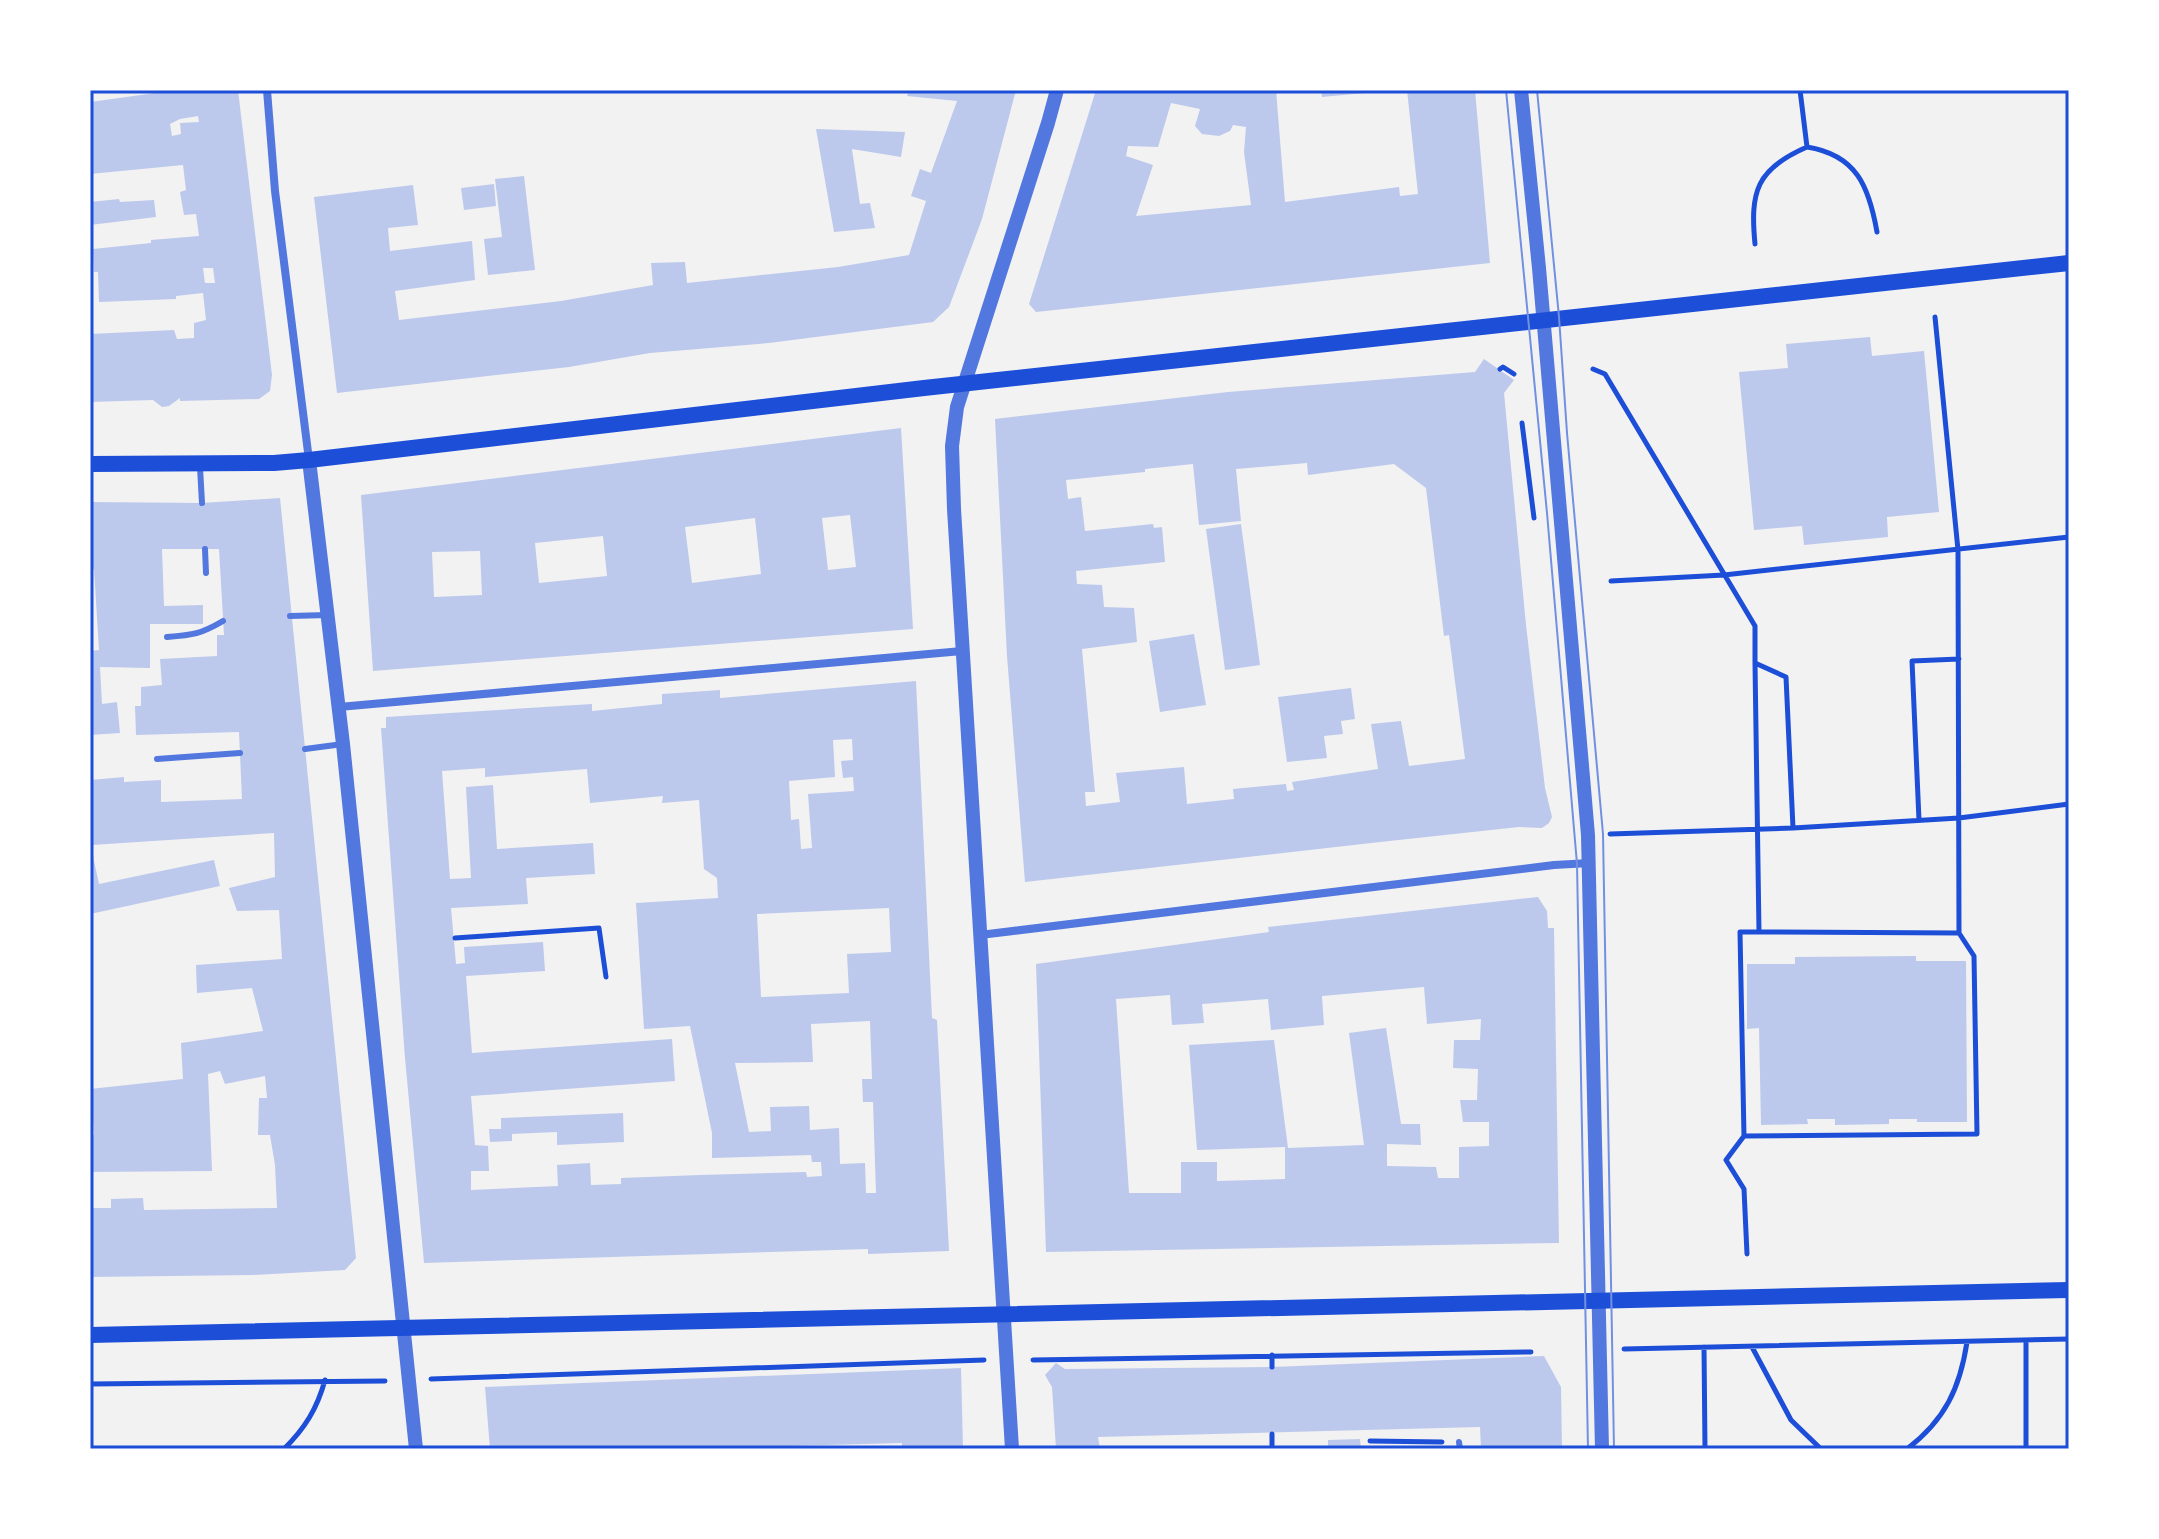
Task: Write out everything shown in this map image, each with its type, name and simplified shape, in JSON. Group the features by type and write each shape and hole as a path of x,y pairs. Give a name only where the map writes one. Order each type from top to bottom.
{"main road":[{"path":"90,464 309,460 1543,319 2069,263"},
{"path":"90,1335 2069,1290"}],"street":[{"path":"267,90 275,191 339,707 416,1449"},
{"path":"1012,1449 952,472 954,424 964,384 1057,90"},
{"path":"1521,90 1590,863 1602,1449"},
{"path":"339,707 962,651"},
{"path":"979,936 1590,863"}],"lane":[{"path":"200,463 202,503"},
{"path":"205,549 206,573"},
{"path":"290,616 328,615"},
{"path":"167,637 196,635 223,621"},
{"path":"305,749 343,744"},
{"path":"157,759 240,753"}],"path":[{"path":"1800,90 1807,147"},
{"path":"1755,244 1754,198 1760,184 1772,168 1788,155 1807,147 1827,150 1844,160 1856,174 1867,189 1877,232"},
{"path":"1744,1136 1977,1134 1974,956 1959,933 1958,550 1935,317"},
{"path":"1500,369 1503,367 1514,374"},
{"path":"1593,369 1605,374 1755,626 1759,932"},
{"path":"1522,423 1534,521"},
{"path":"1611,581 1724,575 2069,537"},
{"path":"1919,820 1912,661 1959,659"},
{"path":"1755,663 1786,677 1793,828"},
{"path":"1609,834 1793,828 1959,818 2069,804"},
{"path":"455,938 599,928 606,977"},
{"path":"1747,1254 1744,1189 1726,1160 1744,1136 1740,932 1959,933"},
{"path":"1624,1349 2069,1339"},
{"path":"2026,1340 2026,1449"},
{"path":"1907,1449 1939,1421 1962,1373 1967,1341"},
{"path":"1704,1347 1705,1449"},
{"path":"1752,1347 1791,1420 1821,1449"},
{"path":"1033,1360 1531,1352"},
{"path":"1272,1355 1272,1367"},
{"path":"447,1379 993,1359"},
{"path":"284,1449 300,1433 317,1408 325,1380"},
{"path":"90,1384 385,1381"},
{"path":"1272,1434 1272,1449"},
{"path":"1370,1441 1460,1445"}],"building":[{"path":"177,90 238,90 272,375 270,391 259,399 180,401 180,398 162,407 153,400 90,402 90,334 174,330 177,339 194,338 194,323 206,320 203,293 176,296 176,299 99,302 93,249 199,236 196,214 184,215 180,192 186,190 183,165 90,174 90,102","holes":["198,116 199,122 180,123 181,134 172,136 170,124","203,268 213,268 215,283 205,283"]},
{"path":"909,90 1016,90 982,219 949,307 933,322 769,343 650,353 569,367 337,393 314,197 413,185 418,225 388,228 390,251 472,241 475,280 395,291 399,320 561,301 653,285 651,263 685,262 687,283 838,267 909,255 926,201 911,196 920,169 931,173 957,101 907,96"},
{"path":"1096,90 1276,90 1285,202 1399,187 1400,196 1418,194 1407,90 1475,90 1490,263 1036,312 1029,304","holes":["1171,103 1200,109 1195,126 1202,134 1219,136 1230,131 1233,125 1246,127 1244,152 1251,205 1136,216 1153,165 1126,156 1128,146 1158,147"]},
{"path":"1321,90 1375,90 1375,92 1322,97"},
{"path":"816,129 905,132 901,157 852,149 860,204 870,203 875,228 834,232"},
{"path":"524,176 535,270 488,275 484,239 502,237 495,179"},
{"path":"494,184 496,206 464,210 461,188"},
{"path":"119,199 120,202 154,200 156,217 90,225 90,202"},
{"path":"1870,337 1872,356 1924,351 1939,512 1887,517 1888,537 1804,545 1802,526 1754,530 1739,372 1788,368 1786,344"},
{"path":"1484,359 1514,380 1504,393 1526,625 1545,788 1552,817 1549,823 1542,828 1519,827 1025,882 1007,656 995,419 1228,392 1475,372","holes":["1307,463 1308,475 1394,464 1426,488 1444,636 1449,635 1465,759 1409,766 1401,721 1371,724 1378,769 1292,782 1294,790 1287,791 1286,784 1233,789 1234,799 1187,804 1184,767 1116,773 1120,802 1086,806 1085,792 1095,792 1082,649 1137,642 1134,608 1104,607 1102,585 1077,584 1076,571 1165,562 1162,527 1154,528 1153,524 1085,531 1081,497 1068,499 1066,480 1193,464 1199,525 1241,521 1236,469"]},
{"path":"901,428 913,629 373,671 361,495","holes":["850,515 856,567 828,570 822,518","755,518 761,574 692,583 685,527","603,536 607,576 539,583 535,543","480,551 482,595 434,597 432,552"]},
{"path":"280,498 356,1258 345,1270 253,1275 90,1277 90,1208 111,1208 111,1199 143,1198 144,1210 277,1208 270,1135 258,1135 259,1098 267,1098 265,1076 225,1084 220,1071 208,1074 212,1171 90,1172 90,1135 94,1135 93,1117 90,1117 90,1089 183,1079 181,1043 263,1031 252,988 197,993 196,965 282,959 279,910 237,911 229,888 275,877 274,833 92,845 90,780 124,777 124,782 161,780 161,802 242,799 239,732 136,735 135,706 141,706 141,687 162,685 160,659 217,656 217,635 224,635 219,549 162,549 164,606 203,605 203,624 150,624 150,668 100,667 102,704 117,702 120,733 90,735 90,651 99,650 94,569 90,569 90,502 202,503"},
{"path":"1241,524 1260,665 1225,670 1206,529"},
{"path":"1194,634 1206,705 1160,712 1149,641"},
{"path":"916,681 932,1018 937,1020 949,1251 868,1254 868,1249 424,1263 405,1058 381,728 386,728 386,717 592,704 592,711 662,704 662,694 720,690 720,698","holes":["852,739 853,760 841,761 843,778 853,777 854,791 808,794 812,848 801,849 799,819 791,820 789,781 835,777 833,740","485,768 485,777 587,769 590,803 663,796 662,803 699,800 704,869 717,878 718,898 636,903 644,1029 690,1026 712,1133 712,1158 811,1155 812,1162 821,1162 822,1176 807,1177 806,1172 621,1178 621,1184 591,1185 590,1163 557,1165 558,1186 471,1190 471,1171 489,1171 488,1146 475,1145 471,1096 675,1081 672,1039 472,1053 466,976 545,971 543,942 464,947 465,963 456,964 451,908 528,904 526,878 595,874 593,843 497,849 493,785 466,787 471,878 450,879 442,771","889,908 891,952 847,954 849,993 761,997 757,914","870,1021 872,1079 862,1079 863,1102 873,1102 876,1193 866,1193 865,1163 840,1164 839,1128 810,1130 809,1106 770,1107 771,1131 749,1132 735,1063 813,1062 811,1024"]},
{"path":"1351,688 1355,719 1341,721 1343,734 1324,736 1327,758 1287,762 1278,697"},
{"path":"90,856 93,856 99,884 214,860 220,886 90,914"},
{"path":"1538,897 1547,911 1548,928 1554,928 1559,1243 1046,1252 1036,964 1269,932 1268,927","holes":["1424,987 1427,1024 1481,1019 1480,1040 1454,1040 1453,1068 1478,1069 1477,1100 1460,1100 1463,1122 1489,1122 1489,1146 1459,1147 1459,1178 1438,1178 1436,1167 1387,1166 1387,1144 1421,1145 1420,1124 1401,1124 1386,1028 1349,1033 1364,1145 1288,1148 1274,1040 1189,1045 1197,1150 1285,1147 1285,1179 1217,1181 1217,1162 1181,1162 1181,1193 1129,1193 1116,999 1170,995 1172,1025 1204,1023 1202,1004 1268,999 1271,1030 1324,1025 1322,996"]},
{"path":"1916,956 1916,961 1966,961 1967,1122 1889,1119 1889,1124 1835,1125 1835,1119 1807,1119 1808,1124 1761,1125 1759,1028 1747,1029 1747,964 1795,964 1795,957"},
{"path":"623,1113 624,1142 557,1145 557,1132 512,1134 512,1141 490,1142 489,1129 501,1129 501,1118"},
{"path":"1544,1356 1561,1387 1562,1449 1481,1449 1480,1427 1098,1437 1100,1449 1056,1449 1052,1387 1045,1375 1056,1363 1065,1369 1272,1367"},
{"path":"961,1368 963,1449 902,1449 902,1443 788,1446 788,1449 490,1449 485,1387"},
{"path":"1360,1439 1361,1449 1328,1449 1328,1440"}],"tram line":[{"path":"1506,90 1577,864 1588,1449"},
{"path":"1537,90 1603,834 1614,1449"}]}
